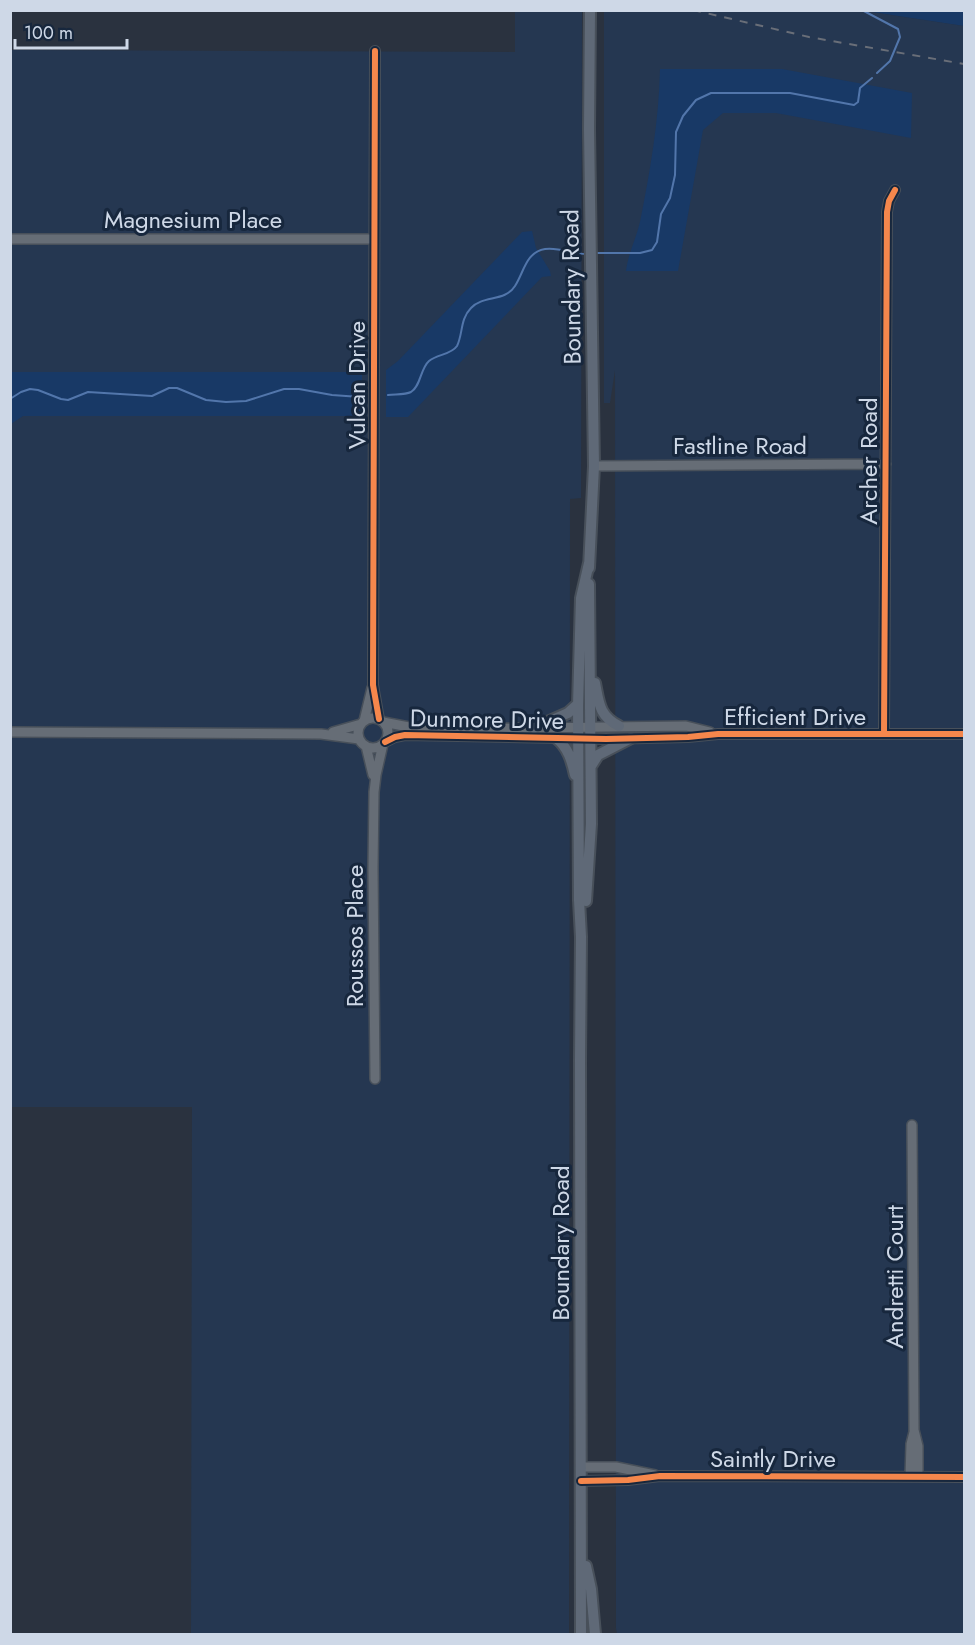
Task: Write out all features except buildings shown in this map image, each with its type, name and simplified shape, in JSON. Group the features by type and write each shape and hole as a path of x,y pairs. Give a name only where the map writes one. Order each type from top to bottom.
{"main road":[{"name":"Boundary Road","path":"582,937 591,824 590,766 584,726 590,659 589,563 594,465 590,10"},
{"name":"Boundary Road","path":"584,726 578,704 581,598 589,563"},
{"path":"590,659 602,712 606,719 619,726"},
{"path":"534,728 568,714 578,704"},
{"path":"556,738 571,758 580,796"},
{"name":"Boundary Road","path":"583,1635 580,1060 582,937 579,869 580,796 585,738"},
{"path":"590,766 598,754 631,738"},
{"name":"Boundary Road","path":"582,1548 591,1589 594,1629"},
{"path":"583,1635 588,1624 594,1629"}],"street":[{"name":"Vulcan Drive","path":"375,51 373,685 381,721"},
{"name":"Archer Road","path":"884,734 887,212 889,201 895,190"},
{"name":"Magnesium Place","path":"12,239 374,239"},
{"name":"Fastline Road","path":"594,465 886,464"},
{"name":"Vulcan Drive","path":"363,722 373,685"},
{"path":"10,732 321,734 359,739 366,746 375,748 384,743 388,734 381,721 369,718 363,722 321,734"},
{"name":"Dunmore Drive","path":"381,721 414,728 584,726"},
{"path":"359,739 358,729 363,722"},
{"name":"Efficient Drive","path":"584,726 687,726 717,734"},
{"name":"Efficient Drive","path":"585,738 688,737 717,734 964,734"},
{"name":"Dunmore Drive","path":"384,743 405,735 585,738"},
{"name":"Roussos Place","path":"374,792 384,743"},
{"name":"Roussos Place","path":"366,746 373,769 374,792 375,1080"},
{"name":"Andretti Court","path":"912,1125 914,1430 911,1444 914,1477"},
{"name":"Saintly Drive","path":"581,1467 616,1467 660,1476"},
{"name":"Saintly Drive","path":"581,1481 660,1476 964,1477"}],"shaded area":[{"path":"515,11 582,11 581,498 570,499 569,1634 191,1634 192,1107 11,1107 11,50 515,52"},
{"path":"604,11 865,11 964,26 964,1634 617,1634 615,370 610,403 604,403"},
{"path":"865,11 964,11 964,26"},
{"path":"660,69 782,69 912,93 911,138 776,113 723,113 703,130 678,271 626,271 640,222 650,165 656,127"},
{"path":"532,231 536,248 551,276 542,277 408,417 386,417 386,370 398,361 522,232"},
{"path":"11,372 362,372 362,416 23,416 11,424"}],"waterway":[{"path":"862,10 898,29 900,37 890,61 877,73"},
{"path":"595,253 640,253 652,250 657,242 661,214 670,198 675,175 676,132 683,116 696,100 711,93 790,93 854,105 858,102 860,88 872,78"},
{"path":"388,395 411,392 419,382 426,364 457,346 467,312 482,301 500,297 511,291 526,263 534,254 545,249 586,254"},
{"path":"10,399 30,389 68,400 88,392 152,396 169,388 177,388 206,400 226,402 246,401 284,389 360,397"}],"railway":[{"path":"693,10 809,37 964,64"}],"cycle path":[{"path":"375,51 373,685 379,719"},
{"path":"884,734 887,212 889,201 895,190"},
{"path":"385,742 405,735 606,739 718,734 964,734"},
{"path":"581,1481 628,1480 660,1476 964,1477"}]}
